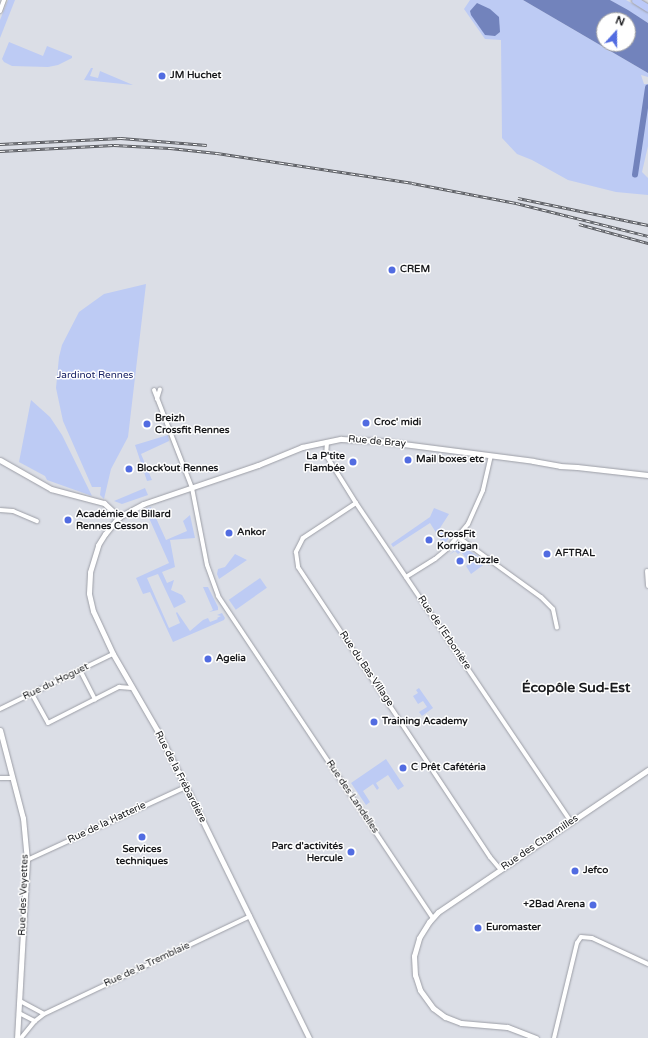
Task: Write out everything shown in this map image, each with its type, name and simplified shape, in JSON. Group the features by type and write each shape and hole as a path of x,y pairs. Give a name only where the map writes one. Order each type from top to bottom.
{"main road":[{"path":"635,0 648,8"}],"street":[{"path":"0,10 4,0"},
{"path":"157,399 160,389"},
{"name":"Rue des Landelles","path":"154,390 191,486 207,565 218,596 433,918"},
{"name":"Rue de Bray","path":"119,517 142,504 191,486 258,465 302,447 341,439 363,439 533,461 560,466 577,466 648,475"},
{"name":"Rue de l'Erbonière","path":"327,442 326,455 356,503 571,822"},
{"path":"406,578 435,559 458,537 479,503 491,456"},
{"path":"0,460 51,489 104,503 119,517"},
{"name":"Rue du Bas Village","path":"356,503 303,538 296,552 298,567 490,857 501,870"},
{"path":"0,510 12,511 37,521"},
{"name":"Rue de la Frébardière","path":"119,517 109,528 98,545 90,572 89,593 93,611 113,654 186,787 309,1038"},
{"path":"458,537 541,597 553,609 557,628"},
{"path":"647,571 648,586"},
{"name":"Rue du Hoguet","path":"0,709 113,654"},
{"path":"80,670 95,700"},
{"path":"32,694 48,722 119,687 132,688"},
{"name":"Rue des Veyettes","path":"0,730 23,818 27,860 17,1038"},
{"name":"Rue des Charmilles","path":"433,918 648,770"},
{"path":"0,778 12,778"},
{"name":"Rue de la Hatterie","path":"27,860 186,787"},
{"name":"Rue de la Tremblaie","path":"21,1038 34,1021 44,1014 250,916"},
{"path":"433,918 419,938 414,962 417,985 433,1008 445,1017 461,1023 507,1027 536,1038"},
{"path":"554,1038 577,943 581,937 592,938 648,964"},
{"path":"20,1001 44,1014"},
{"path":"19,1013 34,1021"}],"green space":[{"path":"8,0 15,0 0,38 0,20"},
{"path":"470,0 523,0 596,43 596,52 612,52 648,73 648,77 641,75 644,84 648,84 648,146 642,172 648,178 648,195 616,192 568,180 532,160 517,154 502,138 501,40 485,39 464,9"},
{"path":"610,0 626,0 648,12 648,23 636,16 636,12 630,12"},
{"path":"9,42 43,56 47,46 72,56 72,58 58,65 48,67 12,66 4,62 2,59"},
{"path":"91,68 93,68 90,76 98,78 100,71 133,85 84,80"},
{"name":"Jardinot Rennes","path":"146,284 128,437 111,469 104,499 100,495 101,487 92,487 63,421 56,388 59,357 62,345 79,312 104,294"},
{"name":"Jardinot Rennes","path":"31,400 50,417 62,435 92,496 47,480 45,476 19,462"},
{"path":"168,435 169,441 141,454 152,480 147,481 135,445"},
{"path":"145,488 148,495 122,504 114,501"},
{"path":"151,507 166,540 187,531 183,521 190,515 195,538 170,540 175,567 162,572 167,583 174,580 171,590 182,595 186,602 174,608 158,574 147,578 169,628 180,623 176,613 177,612 190,631 203,620 208,618 210,622 218,619 217,618 221,616 217,615 222,613 225,618 224,620 173,642 150,592 143,594 136,578 169,563 145,509"},
{"path":"434,508 449,514 440,528 449,538 446,542 442,542 430,523 393,547 391,544 430,517"},
{"path":"464,547 489,564 489,566 486,563 471,574 466,566 470,563 461,552 458,554 455,551 449,555 457,548"},
{"path":"235,554 247,560 219,579 217,574 218,569 225,567"},
{"path":"260,578 267,588 236,610 229,600"},
{"path":"203,587 208,587 218,610 209,612 213,610"},
{"path":"419,688 433,708 422,716 419,712 427,707 423,701 418,704 413,696 418,693 416,690"},
{"path":"386,759 404,786 398,790 388,775 376,783 379,788 377,790 373,784 363,791 370,802 366,805 351,783"}],"shaded area":[{"path":"523,0 610,0 631,12 596,12 596,43"},
{"path":"477,3 490,9 499,17 500,32 495,36 485,35 471,15 470,11"},
{"path":"636,15 648,23 648,73 612,52 636,52"}],"waterway":[{"path":"635,175 648,88"}],"railway":[{"path":"0,144 121,138 207,145"},
{"path":"0,151 114,145 170,148 217,153 412,183 516,203 648,236"},
{"path":"518,198 648,225"},
{"path":"579,224 648,243"}],"place":[{"name":"JM Huchet","path":"162,76"},
{"name":"CREM","path":"392,270"},
{"name":"Croc' midi","path":"366,423"},
{"name":"Breizh Crossfit Rennes","path":"147,424"},
{"name":"Mail boxes etc","path":"408,460"},
{"name":"La P'tite Flambée","path":"353,462"},
{"name":"Block’out Rennes","path":"129,469"},
{"name":"Académie de Billard Rennes Cesson","path":"68,520"},
{"name":"Ankor","path":"229,533"},
{"name":"CrossFit Korrigan","path":"429,540"},
{"name":"AFTRAL","path":"547,554"},
{"name":"Puzzle","path":"460,561"},
{"name":"Agelia","path":"208,659"},
{"name":"Training Academy","path":"374,722"},
{"name":"C Prêt Cafétéria","path":"403,768"},
{"name":"Services techniques","path":"142,837"},
{"name":"Parc d'activités Hercule","path":"351,852"},
{"name":"Jefco","path":"575,871"},
{"name":"+2Bad Arena","path":"593,905"},
{"name":"Euromaster","path":"478,928"}],"district":[{"name":"Écopôle Sud-Est","path":"576,688"}]}
